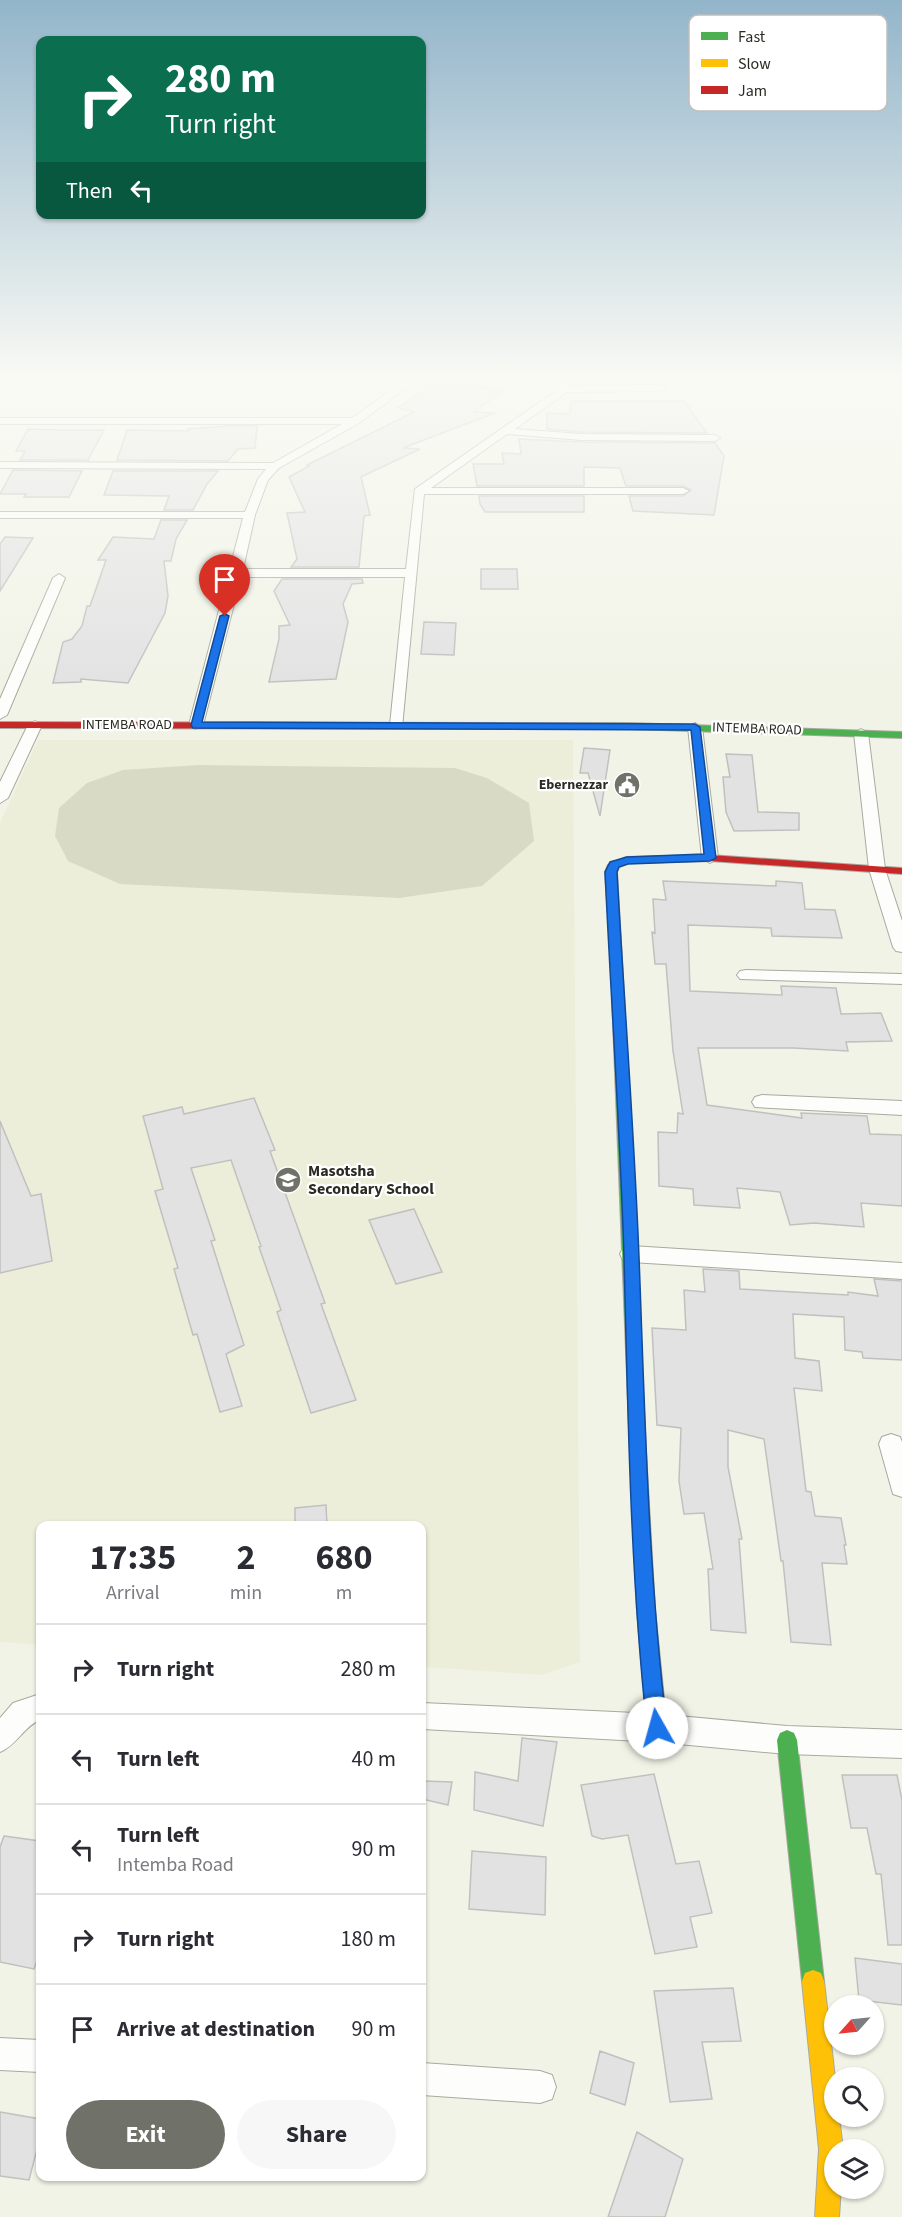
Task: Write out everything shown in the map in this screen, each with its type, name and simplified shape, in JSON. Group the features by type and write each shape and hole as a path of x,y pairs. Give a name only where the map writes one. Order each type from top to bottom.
{"street":[{"path":"196,725 249,514 262,480"},
{"path":"397,725 419,491 434,480"},
{"path":"419,491 683,491"},
{"path":"0,515 249,514"},
{"path":"236,573 411,573"},
{"path":"0,715 59,578"},
{"name":"INTEMBA ROAD","path":"0,725 695,727 902,735"},
{"path":"0,798 34,725"},
{"path":"695,727 710,858"},
{"path":"861,733 877,869 902,947"},
{"path":"657,1728 646,1635 638,1507 631,1254 611,872 614,865 627,860 710,858 902,871"},
{"path":"746,975 902,979"},
{"path":"762,1102 902,1108"},
{"path":"631,1254 902,1271"},
{"path":"891,1444 902,1486"},
{"path":"0,1738 23,1713 36,1708"},
{"path":"426,1716 657,1728 787,1740 902,1744"},
{"path":"787,1740 831,2150 826,2217"},
{"path":"0,2054 36,2056"},
{"path":"426,2079 540,2086"}],"shaded area":[{"name":"Masotsha Secondary School","path":"38,740 573,740 580,1662 542,1675 426,1667 426,1521 36,1521 36,1645 0,1642 0,823"},
{"path":"199,765 455,768 487,778 529,803 534,841 482,886 399,898 120,884 68,861 55,836 59,808 87,783 123,770"}],"building":[{"path":"7,480 77,480 69,497 24,497 26,494 0,494"},
{"path":"109,480 210,480 193,510 164,510 169,496 104,495"},
{"path":"291,480 362,480 370,515 364,516 359,567 291,567 297,559 287,513 305,512"},
{"path":"476,480 584,480 584,486 477,486"},
{"path":"624,480 720,480 714,515 633,511 629,496 683,496 691,490 683,486 626,486"},
{"path":"479,496 584,496 584,512 485,512 480,504"},
{"path":"161,520 187,520 176,539 171,561 164,561 168,596 165,613 128,683 81,679 81,682 53,683 63,642 72,639 82,626 87,606 90,606 106,560 98,560 113,537 154,539"},
{"path":"5,537 33,538 0,591 0,544"},
{"path":"481,569 517,569 518,589 481,589"},
{"path":"282,579 362,579 363,583 352,584 343,604 348,622 336,679 269,682 279,639 279,626 290,625 274,591"},
{"path":"424,622 456,623 454,655 421,654"},
{"path":"584,748 610,750 600,816 588,773 580,773"},
{"path":"726,754 752,755 758,812 799,813 799,830 734,831 726,812 723,777 730,777"},
{"path":"663,881 776,886 776,881 802,883 805,909 835,910 842,938 772,936 771,928 688,925 690,991 782,995 781,986 836,988 841,1014 881,1013 892,1041 846,1042 848,1051 793,1048 698,1048 707,1105 802,1118 801,1113 867,1116 870,1134 902,1135 902,1206 861,1203 864,1227 814,1223 790,1225 780,1192 737,1188 740,1208 694,1205 693,1189 659,1186 658,1132 677,1133 678,1113 683,1114 673,1051 666,964 655,964 652,932 655,933 653,899 666,900"},
{"path":"254,1098 275,1150 270,1151 325,1303 321,1304 356,1400 311,1413 277,1312 281,1310 259,1247 261,1246 231,1160 191,1168 215,1240 211,1241 244,1345 226,1354 242,1406 220,1412 197,1334 193,1335 174,1269 178,1268 155,1191 163,1189 143,1116 182,1107 184,1114"},
{"path":"0,1121 31,1196 41,1194 52,1261 0,1273"},
{"path":"414,1209 442,1272 396,1284 369,1220"},
{"path":"703,1269 739,1271 740,1289 848,1295 848,1292 878,1296 874,1279 902,1281 902,1360 863,1358 862,1352 845,1350 844,1317 793,1314 795,1358 819,1361 822,1391 794,1388 806,1491 811,1492 815,1516 841,1518 846,1545 844,1545 847,1564 822,1563 831,1645 791,1642 783,1561 781,1561 764,1439 728,1430 728,1467 742,1539 739,1539 746,1633 711,1630 708,1569 713,1569 704,1513 684,1514 679,1481 681,1428 657,1425 652,1328 686,1330 684,1290 705,1292"},
{"path":"326,1505 327,1521 295,1521 295,1508"},
{"path":"522,1738 557,1742 543,1826 474,1810 475,1772 518,1781"},
{"path":"654,1774 676,1864 699,1861 712,1913 690,1917 697,1947 655,1954 628,1835 602,1839 592,1836 581,1785"},
{"path":"842,1775 897,1775 902,1800 902,1945 888,1945 881,1874 876,1874 867,1828 851,1828"},
{"path":"426,1781 452,1782 448,1805 426,1800"},
{"path":"4,1836 36,1840 36,1963 34,1969 0,1962 0,1847"},
{"path":"472,1851 546,1857 545,1915 469,1909"},
{"path":"855,1958 902,1964 902,2005 884,2003 884,1995 859,1995"},
{"path":"733,1988 741,2041 702,2042 712,2099 670,2102 654,1991"},
{"path":"600,2051 634,2063 625,2105 590,2093"},
{"path":"0,2112 36,2118 36,2153 29,2180 0,2176"},
{"path":"637,2132 683,2159 665,2217 608,2217"}],"traffic: fast":[{"path":"510,726 630,726 902,735"},
{"path":"618,996 638,1452"},
{"path":"787,1740 813,1981"}],"traffic: slow":[{"path":"638,1452 646,1610 657,1728"},
{"path":"813,1981 831,2149 827,2217"}],"traffic: jam":[{"path":"0,725 510,726"},
{"path":"618,996 611,872 614,865 626,860 710,858 902,871"}],"place":[{"name":"Ebernezzar","path":"627,785"},
{"name":"Masotsha Secondary School","path":"288,1180"}],"route":[{"path":"225,616 196,725 695,727 710,858 627,860 614,865 611,872 631,1254 638,1507 646,1635 657,1728"}]}
